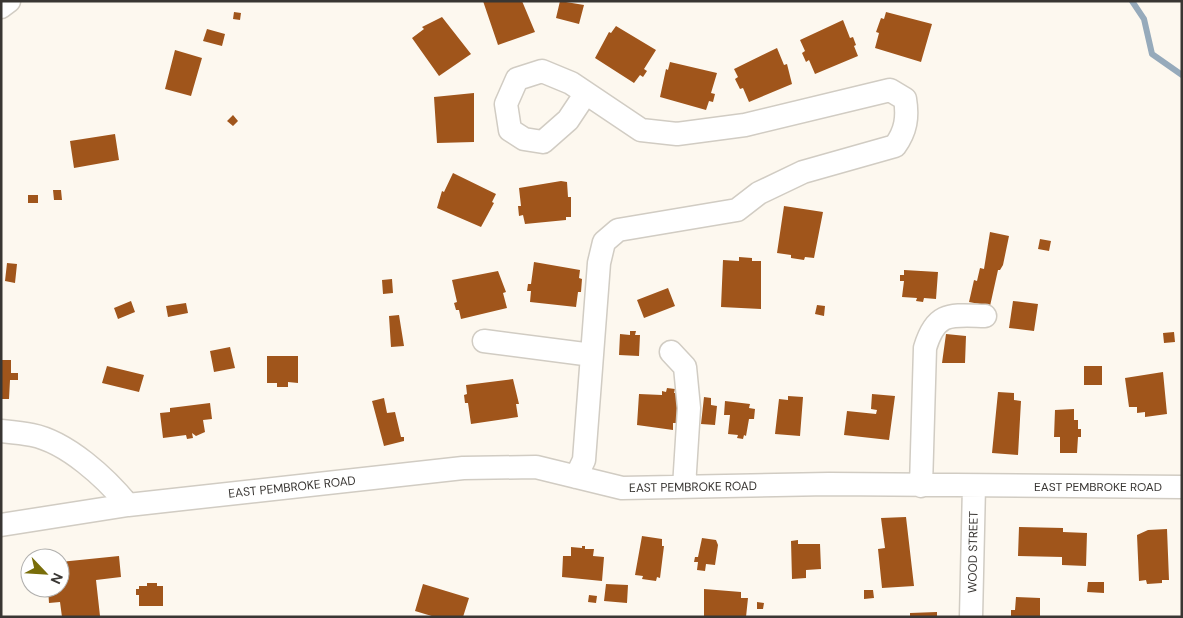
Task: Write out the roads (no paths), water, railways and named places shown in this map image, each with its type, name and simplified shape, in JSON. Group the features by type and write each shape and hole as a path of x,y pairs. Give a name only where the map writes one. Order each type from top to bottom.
{"street":[{"path":"1,7 9,1"},
{"path":"576,477 584,460 601,256 604,242 618,230 737,210 760,193 803,172 895,146 904,134 907,113 905,99 890,90 745,125 677,134 641,130 586,93"},
{"path":"921,486 925,348 930,331 938,321 949,315 984,316"},
{"path":"484,341 592,355"},
{"path":"671,352 685,367 689,408 684,487"},
{"path":"1,431 34,435 71,452 117,492 128,505"},
{"name":"EAST PEMBROKE ROAD","path":"1,525 128,505 463,468 536,467 622,488 829,484 1182,487"},
{"name":"WOOD STREET","path":"971,617 974,486"}],"waterway":[{"path":"1132,1 1144,19 1152,54 1182,75"}]}
